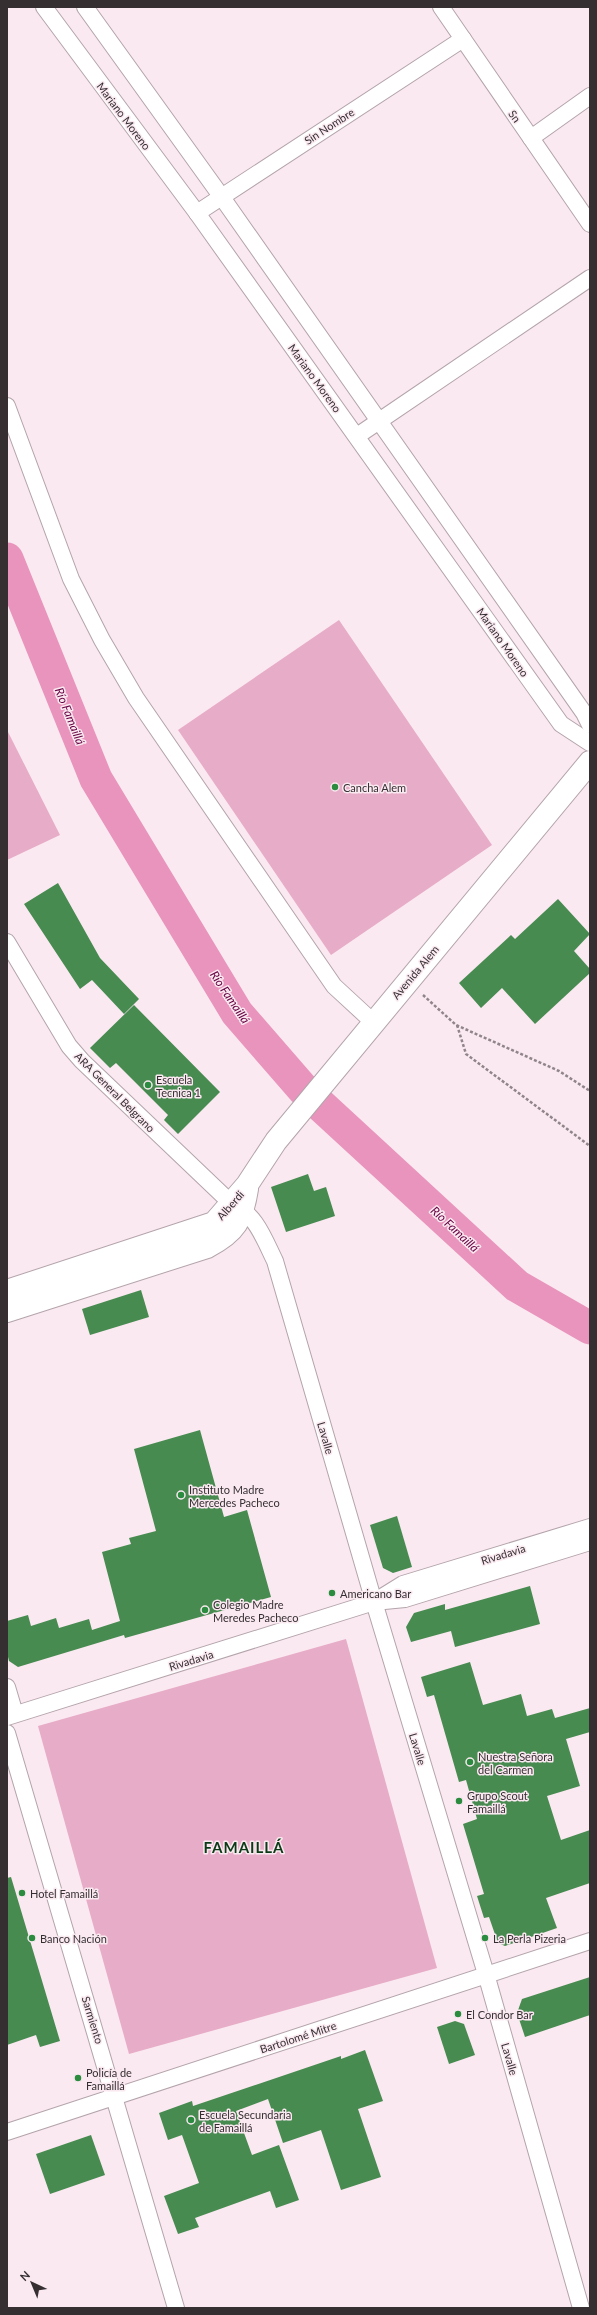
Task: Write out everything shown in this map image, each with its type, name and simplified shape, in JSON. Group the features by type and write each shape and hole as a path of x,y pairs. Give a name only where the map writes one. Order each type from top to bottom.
{"street":[{"name":"Mariano Moreno","path":"44,7 197,213 561,724 590,743"},
{"path":"85,7 221,196 584,713 590,725"},
{"name":"Sn","path":"441,7 590,224"},
{"name":"Sin Nombre","path":"197,213 463,39"},
{"path":"531,138 590,96"},
{"path":"357,436 590,278"},
{"path":"7,406 71,578 102,640 136,698 334,986 369,1028"},
{"name":"Avenida Alem","path":"247,1185 276,1141 590,762"},
{"name":"ARA General Belgrano","path":"7,942 69,1046 82,1061 238,1206"},
{"name":"Alberdi","path":"7,1311 207,1247 223,1238 238,1224 238,1206 247,1185"},
{"name":"Alberdi","path":"7,1291 196,1231 214,1223 238,1206"},
{"name":"Lavalle","path":"238,1206 254,1221 274,1261 374,1602 486,1974 581,2308"},
{"name":"Rivadavia","path":"374,1602 404,1584 590,1527"},
{"name":"Rivadavia","path":"11,1716 374,1602 405,1599 590,1542"},
{"path":"7,1687 11,1716"},
{"name":"Sarmiento","path":"7,1733 116,2098 176,2308"},
{"name":"Bartolomé Mitre","path":"7,2132 116,2098 486,1974 590,1941"}],"path":[{"path":"407,982 456,1025 559,1071 590,1091"},
{"path":"456,1025 466,1054 590,1146"}],"shaded area":[{"name":"Cancha Alem","path":"339,620 492,845 331,955 178,730"},
{"path":"7,730 60,835 7,860"},
{"path":"346,1639 437,1968 129,2054 38,1726"}],"building":[{"path":"58,883 100,958 139,999 124,1014 92,980 80,989 24,904"},
{"path":"558,899 590,934 574,951 590,969 590,973 535,1024 502,988 481,1008 459,983 511,935 515,939"},
{"path":"134,1005 220,1092 178,1134 164,1120 168,1115 116,1063 110,1068 90,1048"},
{"path":"308,1174 314,1191 326,1187 335,1216 286,1232 271,1187"},
{"path":"141,1290 149,1317 90,1335 82,1309"},
{"path":"200,1430 224,1517 247,1510 271,1597 125,1638 124,1635 18,1667 9,1661 7,1653 7,1621 28,1615 31,1626 56,1618 59,1628 89,1619 92,1630 120,1621 102,1552 131,1544 129,1538 156,1531 134,1449"},
{"path":"397,1516 412,1567 393,1573 383,1568 370,1525"},
{"path":"530,1586 540,1624 455,1647 451,1631 411,1642 406,1627 414,1613 445,1604 445,1610"},
{"path":"470,1662 483,1705 521,1694 527,1716 552,1709 555,1718 590,1708 590,1732 566,1739 580,1786 547,1796 561,1840 590,1830 590,1883 546,1898 557,1928 505,1946 498,1943 489,1917 484,1918 477,1896 484,1894 463,1824 477,1819 466,1780 459,1782 434,1695 427,1697 421,1677"},
{"path":"11,1877 60,2041 40,2047 36,2035 7,2045 7,1878"},
{"path":"590,1977 590,2015 525,2037 517,2013 522,1999"},
{"path":"455,2021 464,2024 475,2055 449,2064 437,2027"},
{"path":"365,2050 383,2101 358,2109 381,2177 341,2190 321,2130 283,2143 268,2099 236,2111 252,2155 279,2145 299,2200 276,2208 270,2191 195,2218 199,2227 178,2234 164,2196 199,2183 182,2135 168,2140 159,2113 192,2101 193,2106 341,2056 341,2059"},
{"path":"91,2135 105,2175 50,2194 36,2154"}],"waterway":[{"name":"Río Famaillá","path":"7,559 96,779 237,1013 303,1089 517,1286 590,1328"}],"place":[{"name":"Cancha Alem","path":"335,787"},
{"name":"Escuela Tecnica 1","path":"148,1085"},
{"name":"Instituto Madre Mercedes Pacheco","path":"181,1495"},
{"name":"Americano Bar","path":"332,1593"},
{"name":"Colegio Madre Meredes Pacheco","path":"205,1610"},
{"name":"Nuestra Señora del Carmen","path":"470,1762"},
{"name":"Grupo Scout Famaillá","path":"459,1801"},
{"name":"Hotel Famaillá","path":"22,1893"},
{"name":"Banco Nación","path":"32,1938"},
{"name":"La Perla Pizeria","path":"485,1938"},
{"name":"El Condor Bar","path":"458,2014"},
{"name":"Policía de Famaillá","path":"78,2078"},
{"name":"Escuela Secundaria de Famaillá","path":"191,2120"}],"district":[{"name":"FAMAILLÁ","path":"244,1847"}]}
